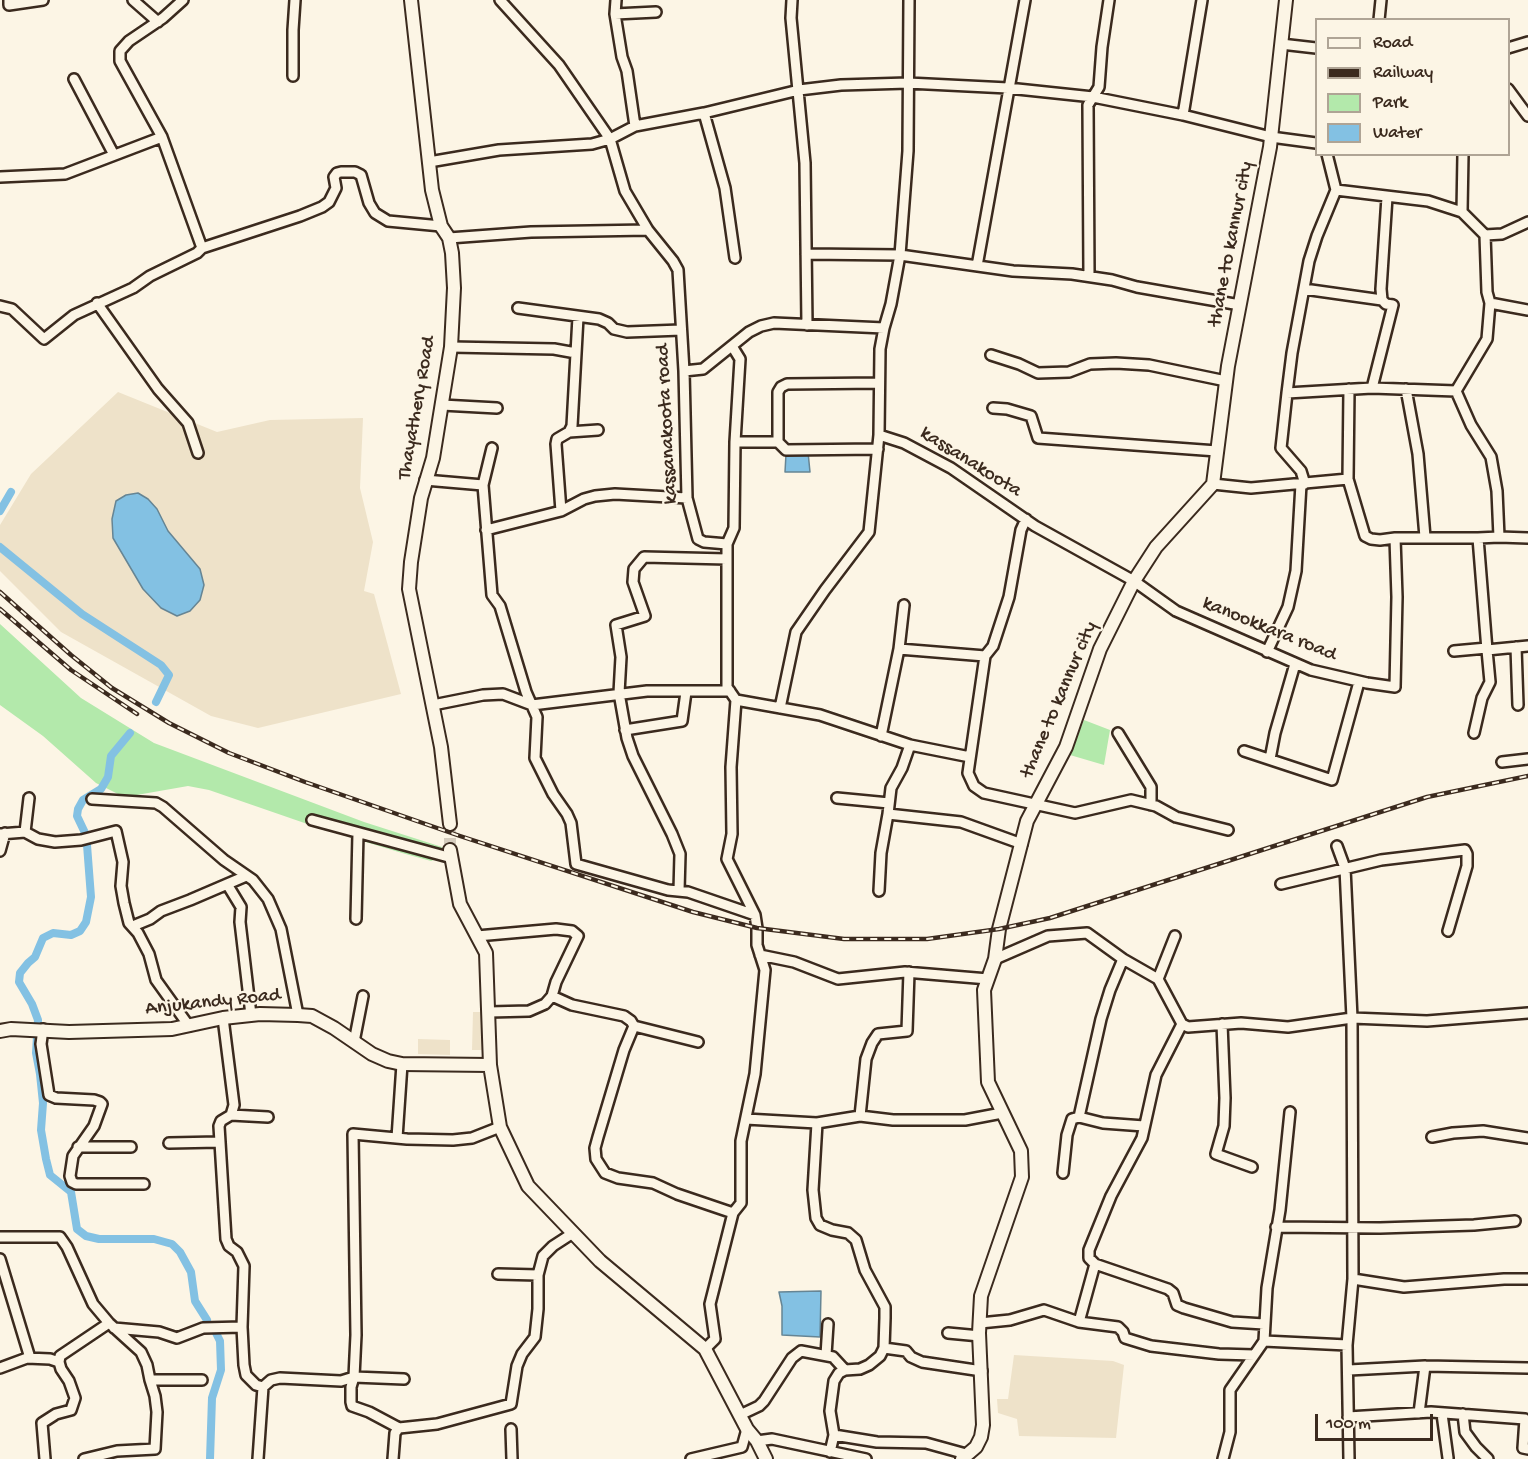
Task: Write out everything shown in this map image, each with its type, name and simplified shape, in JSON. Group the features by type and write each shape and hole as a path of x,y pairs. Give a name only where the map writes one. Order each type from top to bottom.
{"street":[{"path":"9,0 9,5 43,0"},
{"path":"133,0 158,22"},
{"path":"183,0 158,22 124,45 119,57 162,137 202,248"},
{"path":"293,76 295,0"},
{"name":"Thayathery Road","path":"411,0 432,190 441,226 449,238 454,288 451,346 433,458 425,480 411,561 410,589 441,747 450,824"},
{"name":"kassanakoota road","path":"500,0 559,66 610,139 625,191 648,230 678,270 684,371 687,498 698,539 704,542 728,544"},
{"path":"616,0 615,14 635,126"},
{"path":"792,0 791,18 805,163 807,325"},
{"path":"780,708 796,632 870,532 879,435 880,349 900,255 908,151 909,0"},
{"path":"977,266 1025,0"},
{"path":"1089,276 1088,105 1099,87 1109,0"},
{"path":"1184,115 1202,0"},
{"name":"thane to kannur city","path":"964,1457 976,1447 983,1425 981,1296 1022,1177 1021,1151 988,1082 984,990 995,959 999,929 1028,821 1066,747 1100,649 1134,580 1156,547 1213,484 1226,381 1271,137 1286,0"},
{"path":"1379,18 1381,0"},
{"path":"615,14 656,12"},
{"path":"1510,48 1528,42"},
{"path":"1281,44 1315,48"},
{"path":"74,79 114,155"},
{"path":"429,162 499,150 580,145 610,139 635,126 704,114 799,90 841,85 908,83 1008,88 1094,96 1271,137 1315,143"},
{"path":"1510,90 1528,116"},
{"path":"704,114 724,188 735,258"},
{"path":"0,177 65,174 162,137"},
{"path":"1267,652 1288,607 1296,571 1303,484 1301,471 1281,448 1292,353 1309,261 1336,190 1328,156"},
{"path":"1462,212 1463,156"},
{"path":"0,306 12,309 44,339 74,315 134,288 150,276 197,253 202,248 322,207 329,202 336,188 334,177 341,172 355,171 361,175 369,203 375,213 388,221 441,226"},
{"path":"1336,190 1428,201 1462,212 1485,235 1487,292 1490,303 1487,339 1456,391"},
{"path":"1382,300 1387,197"},
{"path":"1485,235 1512,231 1528,222"},
{"path":"449,238 531,232 648,230"},
{"path":"1512,231 1528,233"},
{"path":"806,254 900,255 1013,271 1089,276 1137,287 1240,304"},
{"path":"1305,289 1382,300 1386,304 1393,305 1372,388"},
{"path":"97,303 158,389 188,423 198,453"},
{"path":"1490,303 1528,309"},
{"path":"518,308 599,320 608,323 614,329 627,332 681,330"},
{"path":"569,432 572,426 579,316"},
{"path":"684,371 703,369 761,326 774,323 884,328"},
{"path":"451,346 554,349 576,353"},
{"path":"705,1349 714,1339 711,1304 734,1214 741,1203 741,1141 755,1074 765,970 757,945 755,915 727,859 732,834 731,767 736,700 727,687 728,544 734,534 735,442 740,359 732,346"},
{"path":"991,355 1038,373 1069,372 1090,364 1138,364 1226,381"},
{"path":"777,442 778,392 787,384 879,383"},
{"path":"1287,393 1372,388 1456,391"},
{"path":"1348,389 1348,479 1365,536 1380,540 1425,537 1528,537"},
{"path":"1406,389 1418,454 1425,537"},
{"path":"1456,391 1471,425 1491,457 1497,491 1499,537"},
{"path":"442,405 497,408"},
{"path":"993,408 1007,409 1031,416 1038,438 1217,451"},
{"path":"561,511 557,439 569,432 598,430"},
{"name":"kassanakoota","path":"879,435 904,443 951,468 1026,519 1134,580"},
{"path":"735,442 777,442 786,450 878,449"},
{"path":"492,448 483,485 492,595 500,606 538,724 535,758 571,824 576,864 668,890 716,900 755,915"},
{"path":"1213,484 1251,488 1348,479"},
{"path":"425,480 483,485"},
{"path":"486,530 561,511 584,499 615,494 687,498"},
{"path":"1026,519 1021,531 1009,597 993,646 985,656 968,773 974,786 984,793 1075,813 1131,800 1151,805 1176,817 1228,830"},
{"name":"kanookkara road","path":"1134,580 1176,611 1295,664 1311,670 1395,687 1395,538"},
{"path":"1474,733 1482,698 1490,682 1478,538"},
{"path":"679,891 680,854 633,756 625,730 619,693 621,657 616,625 645,616 633,582 634,568 644,557 728,559"},
{"path":"882,736 899,649 904,605"},
{"path":"1455,651 1528,646"},
{"path":"1516,647 1518,705"},
{"path":"899,649 985,656"},
{"path":"1270,759 1295,664"},
{"path":"1244,751 1332,780 1359,681"},
{"path":"433,705 483,695 503,694 532,705 619,693 730,691"},
{"path":"625,730 682,721 686,692"},
{"path":"736,700 820,715 909,745 970,757"},
{"path":"1118,733 1150,787 1151,805"},
{"path":"879,891 881,853 891,788 907,758 909,745"},
{"path":"1502,762 1528,759"},
{"path":"25,832 29,798"},
{"path":"837,798 889,803"},
{"path":"92,799 156,803 198,839 254,880 268,899 281,929 297,1015"},
{"path":"888,814 961,822 1022,844"},
{"path":"312,820 451,854 460,904 486,953 490,1065 500,1127 528,1186 600,1261 705,1349 747,1429 757,1441 766,1459"},
{"path":"0,851 3,834 25,832 38,839 55,842 81,840 116,831 123,862 122,886 129,923 133,926 151,960 156,980 189,1026"},
{"path":"356,919 358,832"},
{"path":"1337,846 1345,868 1352,1018 1353,1279 1347,1345 1349,1459"},
{"path":"1281,884 1381,860 1465,850 1467,866 1448,931"},
{"path":"133,926 150,919 161,911 246,876"},
{"path":"227,884 241,907 240,922 251,1015"},
{"path":"477,936 556,929 572,931 579,936 556,982 552,996 545,1004 530,1011 489,1012"},
{"path":"995,959 1048,936 1083,933 1158,980 1182,1024 1188,1027 1241,1023 1288,1027 1352,1018 1426,1021 1528,1013"},
{"path":"1158,980 1175,936"},
{"path":"760,955 794,962 838,979 909,972 988,979"},
{"path":"1079,1117 1101,1019 1123,959"},
{"path":"860,1116 866,1059 872,1043 878,1034 907,1031 909,972"},
{"path":"354,1042 363,996"},
{"path":"552,996 572,1005 624,1016 634,1026 698,1042"},
{"name":"Anjukandy Road","path":"0,1031 43,1029 69,1032 117,1032 172,1029 223,1018 251,1015 312,1016 372,1054 388,1061 402,1064 490,1065"},
{"path":"223,1018 234,1105 231,1116"},
{"path":"1182,1024 1156,1076 1142,1138 1111,1196 1089,1250 1089,1258 1095,1264 1168,1289 1173,1293 1177,1305 1184,1308 1232,1322 1264,1324"},
{"path":"1222,1024 1224,1126 1216,1154 1252,1167"},
{"path":"634,1026 624,1050 595,1148 599,1165 605,1173 618,1178 653,1183 734,1214"},
{"path":"43,1029 41,1044 49,1095 56,1098 94,1100 102,1104 94,1126 78,1147 71,1163 72,1182 76,1184 144,1184"},
{"path":"397,1138 402,1064"},
{"path":"1223,1459 1230,1432 1230,1390 1264,1341 1268,1280 1283,1182 1290,1112"},
{"path":"746,1119 817,1123 860,1116 893,1120 965,1120 1002,1113"},
{"path":"263,1388 256,1385 246,1375 242,1327 244,1266 237,1252 229,1246 226,1239 219,1123 231,1116 268,1117"},
{"path":"1063,1173 1069,1123 1072,1119 1079,1117 1103,1123 1144,1126"},
{"path":"817,1123 813,1190 816,1218 820,1225 848,1233 856,1240 865,1270 885,1307 884,1348 876,1360 860,1369 845,1370 839,1373 834,1381 830,1411 834,1435 834,1455"},
{"path":"500,1127 472,1138 397,1138 353,1134 356,1335 354,1377 351,1387 352,1406 399,1428 437,1424 511,1404 517,1366 522,1354 535,1337 538,1275 543,1256 553,1246 573,1233"},
{"path":"1432,1137 1453,1132 1482,1131 1528,1138"},
{"path":"169,1143 219,1142"},
{"path":"78,1147 131,1147"},
{"path":"1276,1227 1474,1225 1515,1221"},
{"path":"0,1237 60,1237 67,1247 93,1304 145,1359 157,1412 155,1449 117,1451 84,1459"},
{"path":"0,1259 30,1358"},
{"path":"1079,1322 1095,1264"},
{"path":"498,1274 538,1275"},
{"path":"1353,1279 1404,1287 1528,1279"},
{"path":"980,1323 1010,1320 1044,1310 1079,1322 1118,1327 1125,1338 1151,1346 1219,1354 1254,1355"},
{"path":"826,1355 828,1324"},
{"path":"45,1459 42,1423 56,1414 71,1410 75,1398 59,1362 63,1353 111,1325 159,1332 177,1338 203,1328 242,1327"},
{"path":"948,1333 980,1336"},
{"path":"1264,1341 1347,1345"},
{"path":"884,1348 906,1351 911,1357 922,1362 982,1371"},
{"path":"740,1415 764,1401 797,1353 801,1351 832,1357 845,1370"},
{"path":"0,1368 30,1358 59,1362"},
{"path":"1349,1370 1425,1366 1528,1368"},
{"path":"1419,1413 1425,1366"},
{"path":"258,1459 263,1388 271,1380 280,1378 341,1381 354,1377 404,1379"},
{"path":"150,1380 202,1380"},
{"path":"1348,1417 1419,1413 1525,1419 1523,1448 1528,1449"},
{"path":"1442,1414 1448,1458"},
{"path":"1463,1414 1465,1432 1488,1459"},
{"path":"393,1459 395,1433 399,1428"},
{"path":"512,1429 512,1459"},
{"path":"691,1459 742,1447 747,1429"},
{"path":"834,1435 877,1442 926,1443 964,1457"},
{"path":"757,1441 772,1439 834,1455 866,1459"}],"shaded area":[{"path":"118,392 217,432 270,420 363,418 360,488 373,542 364,591 374,594 401,694 258,728 211,716 61,632 0,571 0,525 31,474"},
{"path":"473,1012 486,1012 485,1050 472,1050"},
{"path":"418,1039 450,1040 450,1055 418,1054"},
{"path":"1014,1355 1113,1361 1124,1365 1116,1438 1019,1436 1017,1419 998,1413 997,1399 1008,1399"}],"green space":[{"path":"0,624 81,698 154,743 364,822 442,847 439,858 431,861 402,853 316,827 209,790 188,786 131,796 118,794 96,783 43,736 0,705"},
{"path":"1084,720 1110,730 1104,765 1070,755"}],"water":[{"path":"808,452 810,472 785,472 786,454"},
{"path":"138,493 148,499 157,509 168,531 200,569 204,585 200,600 190,611 177,616 161,608 143,589 113,538 112,519 116,501 126,495"},
{"path":"821,1291 820,1337 782,1335 782,1306 779,1292"}],"waterway":[{"path":"0,511 11,492"},
{"path":"0,547 82,614 161,665 169,675 156,702"},
{"path":"86,835 77,816 78,809 83,800 101,789 108,777 111,756 130,733"},
{"path":"87,845 91,897 86,922 80,931 71,935 53,933 43,938 35,957 20,973 19,982 38,1020 36,1053 43,1103 41,1130 50,1175 71,1192 77,1229 86,1236 99,1239 154,1239 172,1244 180,1252 191,1272 195,1301 207,1320"},
{"path":"210,1459 212,1398 221,1370 220,1341 215,1331"}],"tunnel":[{"path":"450,824 450,850"}],"railway":[{"path":"0,592 112,688 169,723 229,753 460,836 693,912 757,928 844,939 927,939 999,929 1050,918 1427,797 1528,776"},
{"path":"0,609 71,670 137,714"}]}
